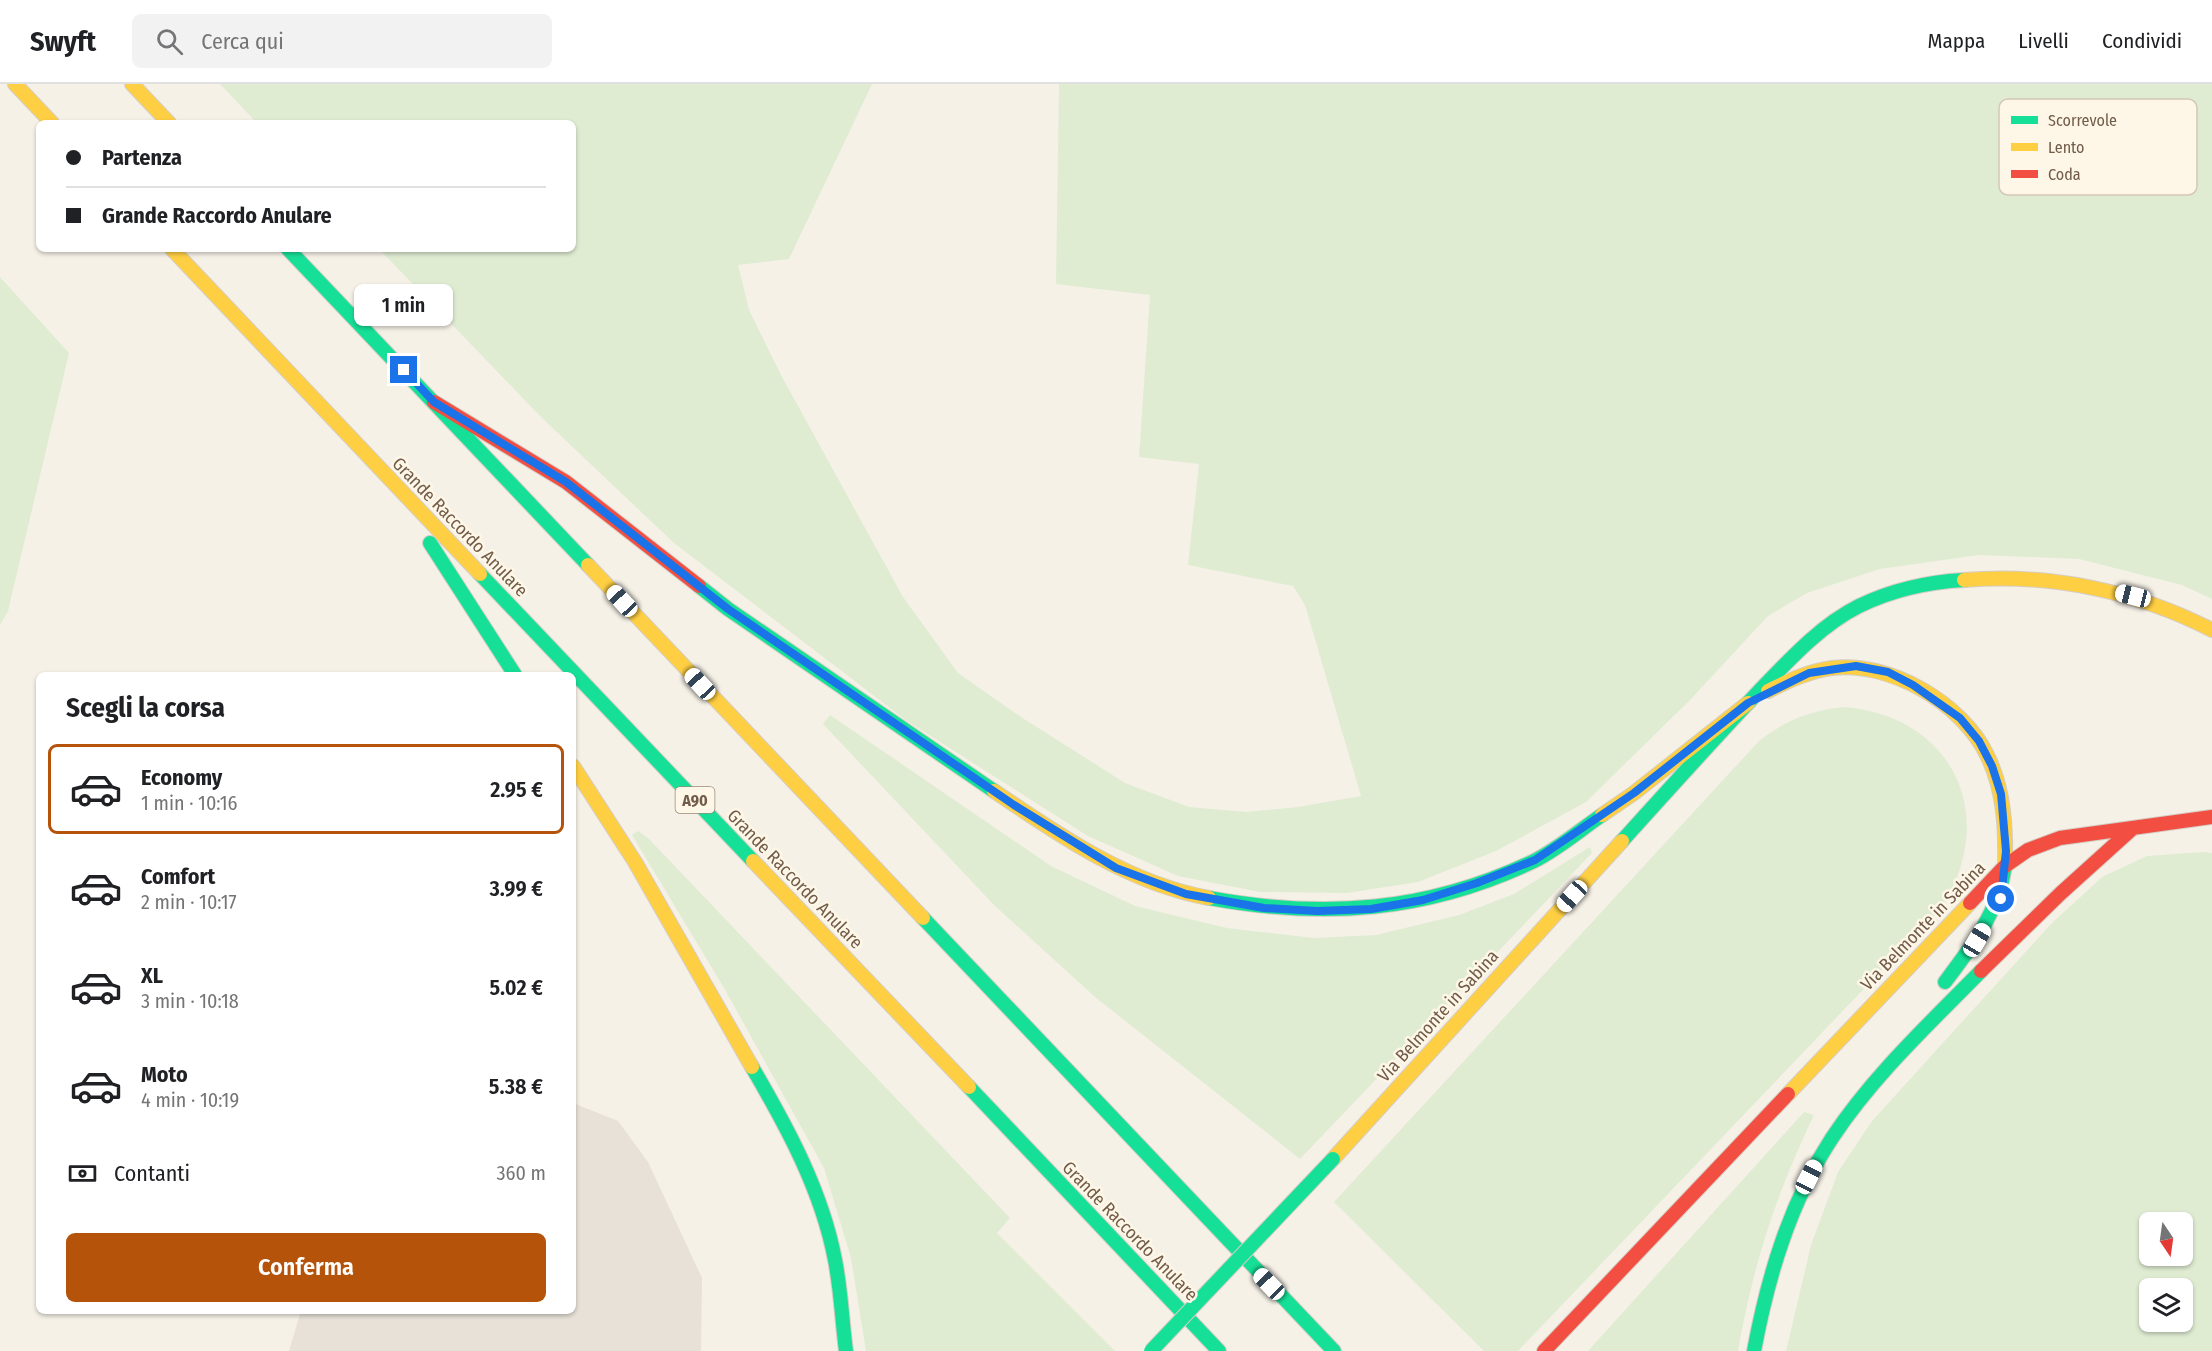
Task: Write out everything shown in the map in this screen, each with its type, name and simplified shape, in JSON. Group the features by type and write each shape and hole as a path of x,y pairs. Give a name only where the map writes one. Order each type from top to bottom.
{"main road":[{"path":"15,84 49,120"},
{"path":"132,84 166,120"},
{"name":"Grande Raccordo Anulare","path":"175,252 573,672"},
{"path":"291,252 1334,1351"},
{"path":"434,402 566,482 728,609 1014,805 1116,868 1186,894 1264,908 1317,911 1371,909 1423,900 1477,883 1535,860 1634,793 1748,703"},
{"path":"387,476 513,672"},
{"name":"Via Belmonte in Sabina","path":"1151,1351 1333,1159 1748,703 1794,656 1856,607 1894,591 1932,583 1987,579 2043,580 2087,585 2169,607 2212,630"},
{"name":"Via Belmonte in Sabina","path":"1748,703 1794,679 1841,667 1856,666 1888,672 1929,695 1960,718 1979,741 1992,766 2001,794 2006,833 2005,866"},
{"name":"Grande Raccordo Anulare","path":"576,675 1219,1351"},
{"path":"576,770 635,862 791,1135 818,1201 835,1259 846,1351"},
{"name":"Via Belmonte in Sabina","path":"1544,1351 2005,866 2044,842 2089,832 2212,817"},
{"path":"1895,1059 2057,894 2133,828"},
{"path":"1754,1351 1784,1233 1799,1196 1837,1131 1895,1059 1993,913 2001,899 2005,866"}],"shaded area":[{"path":"576,1104 618,1121 648,1162 702,1278 701,1351 289,1351 300,1314 576,1314"}],"green space":[{"path":"220,84 872,84 789,259 738,265 749,310 781,375 903,597 958,673 1021,717 1125,783 1189,807 1247,812 1298,807 1361,796 1305,605 1293,586 1188,565 1199,464 1139,457 1150,295 1056,284 1059,84 2212,84 2212,599 2182,585 2079,559 1979,555 1880,569 1807,593 1768,616 1690,700 1586,802 1496,851 1418,882 1347,893 1260,892 1178,876 1088,836 907,721 674,543 542,418 382,252 576,252 576,120 254,120"},
{"path":"0,277 69,353 8,611 0,625"},
{"path":"1845,707 1883,715 1914,730 1939,751 1956,777 1965,806 1966,839 1959,873 1942,907 1518,1351 1484,1351 1334,1202 1759,741 1799,717"},
{"path":"830,715 1051,866 1135,906 1227,928 1314,938 1376,935 1459,915 1514,894 1590,847 1592,853 1300,1159 1095,997 995,906 823,724"},
{"path":"638,831 649,839 1010,1218 997,1233 1115,1351 866,1351 851,1258 824,1168 724,988 632,835"},
{"path":"2212,853 2212,1351 1786,1351 1811,1245 1838,1172 1872,1121 2051,924 2102,877 2147,856"},
{"path":"1804,1112 1814,1115 1767,1230 1751,1288 1738,1351 1588,1351"}],"traffic: fast":[{"path":"291,252 588,565"},
{"path":"430,543 513,672"},
{"path":"480,574 573,672"},
{"path":"1622,841 1783,666 1832,623 1871,600 1897,591 1964,580"},
{"path":"699,586 728,609 994,791"},
{"path":"576,675 753,861"},
{"path":"1209,898 1252,905 1334,909 1414,901 1494,878 1534,861 1602,815"},
{"path":"1945,982 1983,928 1997,899 2005,866"},
{"path":"923,918 1334,1351"},
{"path":"1754,1351 1766,1295 1782,1240 1817,1162 1848,1115 1883,1072 1981,971"},
{"path":"752,1067 802,1160 821,1209 837,1271 846,1351"},
{"path":"969,1087 1219,1351"},
{"path":"1151,1351 1333,1159"}],"traffic: slow":[{"path":"15,84 49,120"},
{"path":"132,84 166,120"},
{"path":"175,252 480,574"},
{"path":"588,565 923,918"},
{"path":"1964,580 2028,579 2092,588 2153,605 2212,630"},
{"path":"1768,691 1815,671 1854,668 1877,671 1900,679 1922,689 1942,703 1976,736 1993,768 2003,809 2005,866"},
{"path":"1602,815 1634,793 1748,703"},
{"path":"576,771 635,862 752,1067"},
{"path":"994,791 1070,841 1124,870 1151,882 1209,898"},
{"path":"1333,1159 1622,841"},
{"path":"753,861 969,1087"},
{"path":"1788,1094 1970,903"}],"traffic: jam":[{"path":"434,402 566,482 699,586"},
{"path":"1970,903 2005,866 2028,850 2060,838 2212,817"},
{"path":"1981,971 2061,893 2133,828"},
{"path":"1544,1351 1788,1094"}],"route":[{"path":"404,370 434,402 566,482 728,609 1014,805 1116,868 1186,894 1264,908 1317,911 1371,909 1423,900 1477,883 1535,860 1634,793 1748,703 1782,684 1809,673 1856,666 1888,672 1913,685 1960,718 1979,741 1992,766 2001,794 2006,851 2001,899"}]}
